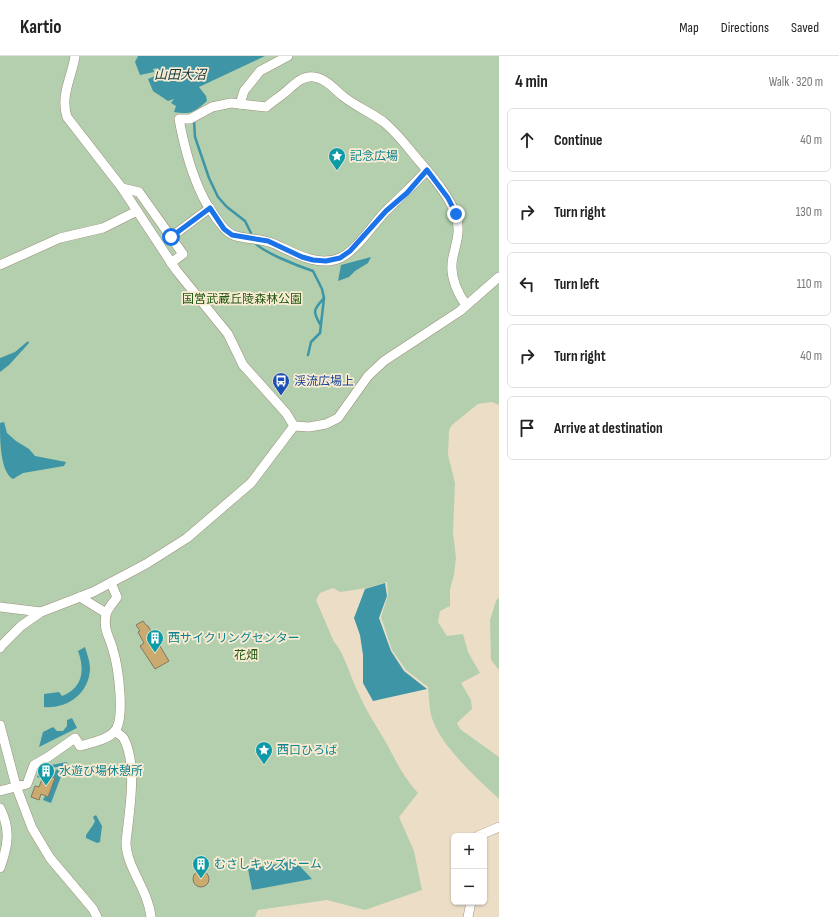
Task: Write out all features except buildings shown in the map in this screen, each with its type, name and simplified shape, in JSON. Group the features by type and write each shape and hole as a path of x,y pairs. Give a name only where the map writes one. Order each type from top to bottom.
{"street":[{"path":"75,56 74,67 65,93 64,108 67,117 122,188 171,262 228,334 243,365 286,413 294,426"},
{"path":"240,104 244,91 260,71 288,56"},
{"path":"427,170 407,193 386,211 350,251 340,258 326,261 313,260 302,257 268,241 232,235 224,229 204,199 190,166 183,142 179,119 193,117 212,107 231,103 266,107 294,84 304,79 314,77 328,83 344,97 386,124 407,146 427,170 448,198 456,214 459,226 458,237 452,259 455,285 461,298 463,308"},
{"path":"122,188 139,192 183,254 171,262"},
{"path":"171,237 210,208"},
{"path":"0,264 60,238 103,228 137,211"},
{"path":"294,426 309,427 326,424 338,418 368,376 384,361 463,308 499,277"},
{"path":"0,648 21,626 41,612 111,583 146,564 187,538 251,483 294,426"},
{"path":"0,791 27,784 34,765 75,738 80,746 109,736 118,726 120,716 119,682 113,649 106,633 105,625 106,613 117,597 111,583"},
{"path":"80,597 106,613"},
{"path":"0,607 41,612"},
{"path":"0,725 16,786 32,828 50,858 93,909 97,917"},
{"path":"115,731 124,738 130,757 132,774 126,852 146,896 150,917"},
{"path":"0,808 4,816 8,835 0,868"},
{"path":"485,833 499,827"},
{"path":"468,917 470,905"}],"green space":[{"name":"国営武蔵丘陵森林公園","path":"0,56 499,56 499,405 492,402 478,404 452,425 449,430 448,455 455,483 453,533 456,558 454,575 450,589 450,606 440,611 438,622 447,636 463,634 468,652 480,673 461,683 471,700 472,709 457,723 460,729 499,757 499,799 460,760 442,738 431,715 428,687 406,670 392,650 381,617 388,595 387,582 367,588 340,592 333,588 320,593 316,600 334,642 338,646 365,706 401,770 418,793 399,817 414,851 422,890 365,910 327,900 258,910 255,917 0,917"},
{"path":"499,597 499,670 491,660 490,620 496,601"}],"water":[{"name":"山田大沼","path":"138,56 265,56 199,87 206,96 207,101 192,112 184,113 174,112 176,106 171,103 174,99 168,101 153,91 148,79 155,76 156,78 160,76 158,68 153,69 154,72 140,75 135,62"},
{"path":"371,257 368,263 355,271 349,277 338,281 341,265"},
{"path":"28,341 29,343 9,365 0,372 0,358 15,352"},
{"path":"4,422 7,433 29,449 35,456 66,462 64,466 23,473 13,479 5,470 3,462 0,423"},
{"path":"385,583 387,596 379,618 391,651 404,671 427,689 373,701 363,683 363,655 360,635 354,618 365,589"},
{"path":"85,647 90,669 89,678 86,685 76,698 69,702 53,707 44,707 44,694 59,692 62,696 69,693 78,683 82,671 78,651"},
{"path":"72,718 77,728 39,747 43,732 53,727 57,731 63,731 67,726 67,720"},
{"path":"67,762 68,770 63,771 51,803 43,800 45,796 48,797 55,778 53,777 56,770 62,768 62,766 46,769 42,779 37,777 41,767"},
{"path":"96,815 102,826 100,842 97,843 86,838 86,835 95,821 93,817"},
{"path":"295,861 312,879 252,890 248,869"}],"waterway":[{"path":"194,120 195,137 209,178 218,197 227,207 245,221 251,233"},
{"path":"254,242 273,255 313,271 322,289 324,298 320,333 311,342 308,355"},
{"path":"320,324 315,310 324,298"}],"place":[{"name":"記念広場","path":"337,171"},
{"name":"渓流広場上","path":"281,396"},
{"name":"西サイクリングセンター","path":"155,653"},
{"name":"西口ひろば","path":"264,765"},
{"name":"水遊び場休憩所","path":"46,786"},
{"name":"むさしキッズドーム","path":"201,879"}],"route":[{"path":"171,237 210,208 224,229 232,235 268,241 302,257 313,260 326,261 340,258 350,251 386,211 407,193 427,170 448,198 456,214"}],"park label":[{"name":"花畑","path":"246,655"}]}
